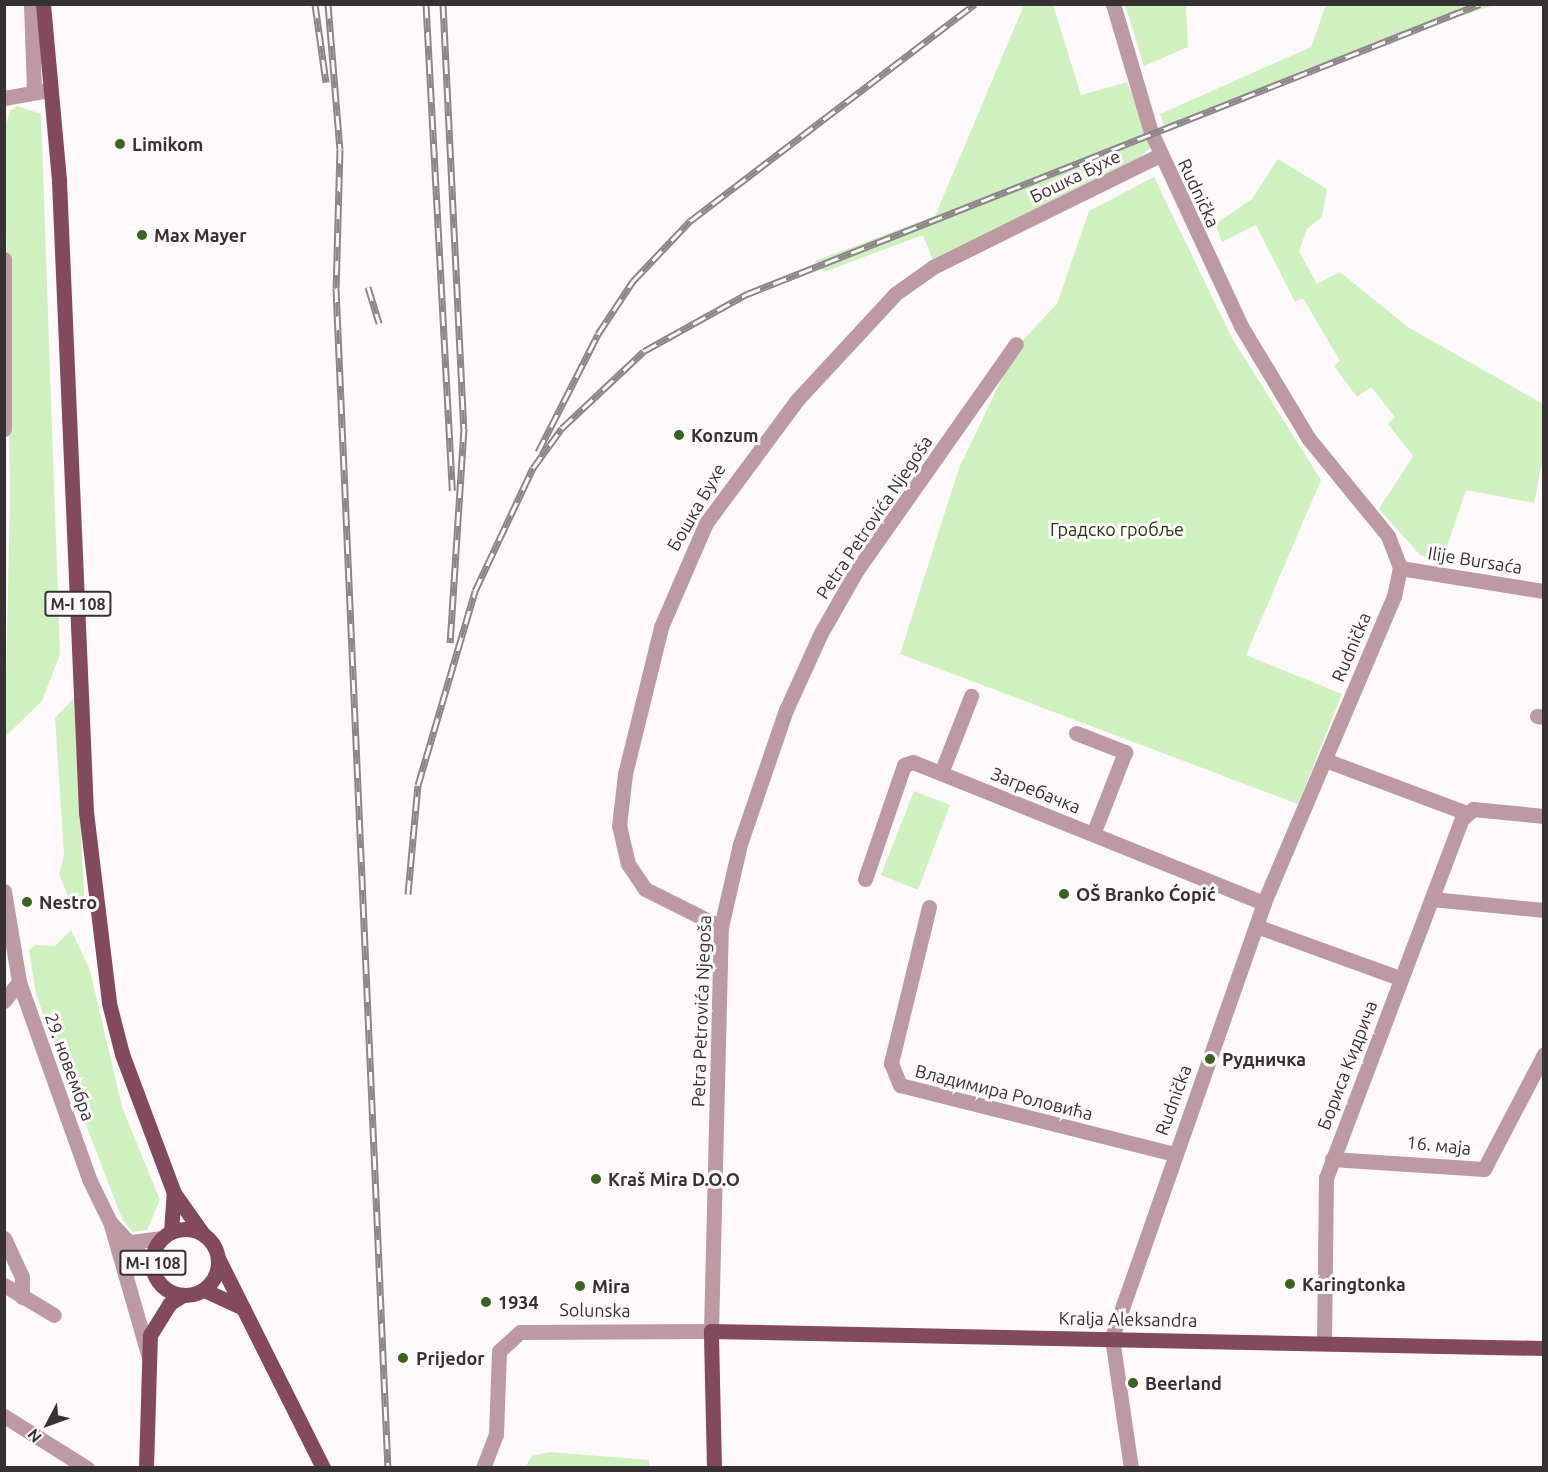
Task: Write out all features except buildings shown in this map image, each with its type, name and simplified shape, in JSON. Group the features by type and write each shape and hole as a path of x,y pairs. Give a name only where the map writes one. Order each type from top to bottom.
{"main road":[{"name":"M-I 108","path":"43,4 53,91 86,812 108,1003 122,1054 174,1193 218,1258 323,1467"},
{"name":"M-I 108","path":"174,1193 167,1235 155,1273 183,1295 204,1290 243,1308"},
{"name":"M-I 108","path":"167,1235 203,1234"},
{"name":"M-I 108","path":"204,1290 217,1273 218,1258"},
{"path":"146,1467 148,1354 156,1321 155,1273"},
{"path":"156,1321 183,1295"},
{"name":"Kralja Aleksandra","path":"711,1331 1544,1348"},
{"name":"Petra Petrovića Njegoša","path":"711,1331 714,1467"}],"street":[{"path":"30,4 34,92"},
{"name":"Rudnička","path":"1112,1338 1174,1155 1264,903 1394,596 1400,568 1388,536 1309,439 1252,346 1160,155 1113,4"},
{"path":"4,98 53,91"},
{"name":"Бошка Бухе","path":"721,927 645,889 628,864 619,826 625,774 661,627 706,523 797,399 895,294 933,267 1160,155"},
{"path":"4,259 4,429"},
{"name":"Petra Petrovića Njegoša","path":"711,1331 721,927 760,783 821,633 863,561 1016,344"},
{"name":"Ilije Bursaća","path":"1400,568 1544,591"},
{"path":"941,773 971,696"},
{"path":"1077,733 1125,752 1093,834"},
{"path":"1325,760 1467,813 1481,808 1544,816"},
{"name":"Загребачка","path":"865,879 904,765 913,762 1264,903"},
{"name":"Бориса Kидрича","path":"1324,1342 1325,1197 1332,1159 1400,978 1467,813"},
{"name":"29. новембра","path":"4,891 19,982 89,1179 110,1222 132,1242 155,1273"},
{"path":"1432,899 1544,910"},
{"name":"Владимира Роловића","path":"929,907 891,1063 900,1085 932,1098 1174,1155"},
{"path":"1256,926 1400,978"},
{"path":"4,1001 19,982"},
{"name":"16. маја","path":"1332,1159 1484,1169 1544,1054"},
{"path":"110,1222 148,1354"},
{"path":"132,1242 167,1235"},
{"path":"4,1238 22,1277 22,1298"},
{"path":"4,1285 22,1298 54,1315"},
{"name":"Solunska","path":"483,1467 496,1434 499,1351 520,1332 711,1331"},
{"path":"1112,1338 1131,1467"},
{"path":"4,1416 87,1467"}],"green space":[{"path":"1024,5 1053,5 1081,95 1127,82 1152,146 1129,168 934,263 923,235 824,272 815,261 935,216"},
{"path":"1125,5 1186,5 1188,47 1144,66"},
{"path":"1326,5 1494,5 1306,69 1165,129 1160,114 1311,47"},
{"path":"17,106 41,114 60,654 42,701 5,737 10,496 5,127 10,111"},
{"path":"1278,159 1327,189 1322,217 1307,229 1299,251 1317,284 1340,272 1408,327 1543,404 1543,457 1534,503 1466,490 1442,561 1420,555 1379,509 1413,456 1388,424 1395,417 1371,387 1357,397 1334,366 1340,361 1303,298 1295,302 1256,225 1222,242 1215,224 1252,199"},
{"name":"Градско гробље","path":"1154,177 1232,338 1321,480 1246,655 1342,694 1298,804 900,654 959,468 1018,345 1057,304 1089,211"},
{"path":"74,698 85,910 72,905 59,874 64,855 55,718"},
{"path":"914,791 950,805 918,890 881,875"},
{"path":"71,930 90,970 122,1107 160,1200 147,1230 133,1232 123,1221 36,995 29,950 35,945 55,946"},
{"path":"550,1452 649,1460 649,1467 525,1467 532,1456"}],"railway":[{"path":"315,4 326,82"},
{"path":"328,4 340,149 336,288 388,1468"},
{"path":"426,4 452,490"},
{"path":"443,4 464,428 450,643"},
{"path":"538,452 598,334 633,281 690,221 975,4"},
{"path":"408,894 418,785 475,591 533,468 562,428 644,351 747,294 1480,4"},
{"path":"368,287 379,323"}],"place":[{"name":"Limikom","path":"120,144"},
{"name":"Max Mayer","path":"142,235"},
{"name":"Konzum","path":"679,435"},
{"name":"OŠ Branko Ćopić","path":"1064,894"},
{"name":"Nestro","path":"27,902"},
{"name":"Рудничка","path":"1210,1059"},
{"name":"Kraš Mira D.O.O","path":"596,1179"},
{"name":"Karingtonka","path":"1290,1284"},
{"name":"Mira","path":"580,1286"},
{"name":"1934","path":"486,1302"},
{"name":"Prijedor","path":"403,1358"},
{"name":"Beerland","path":"1133,1383"}]}
